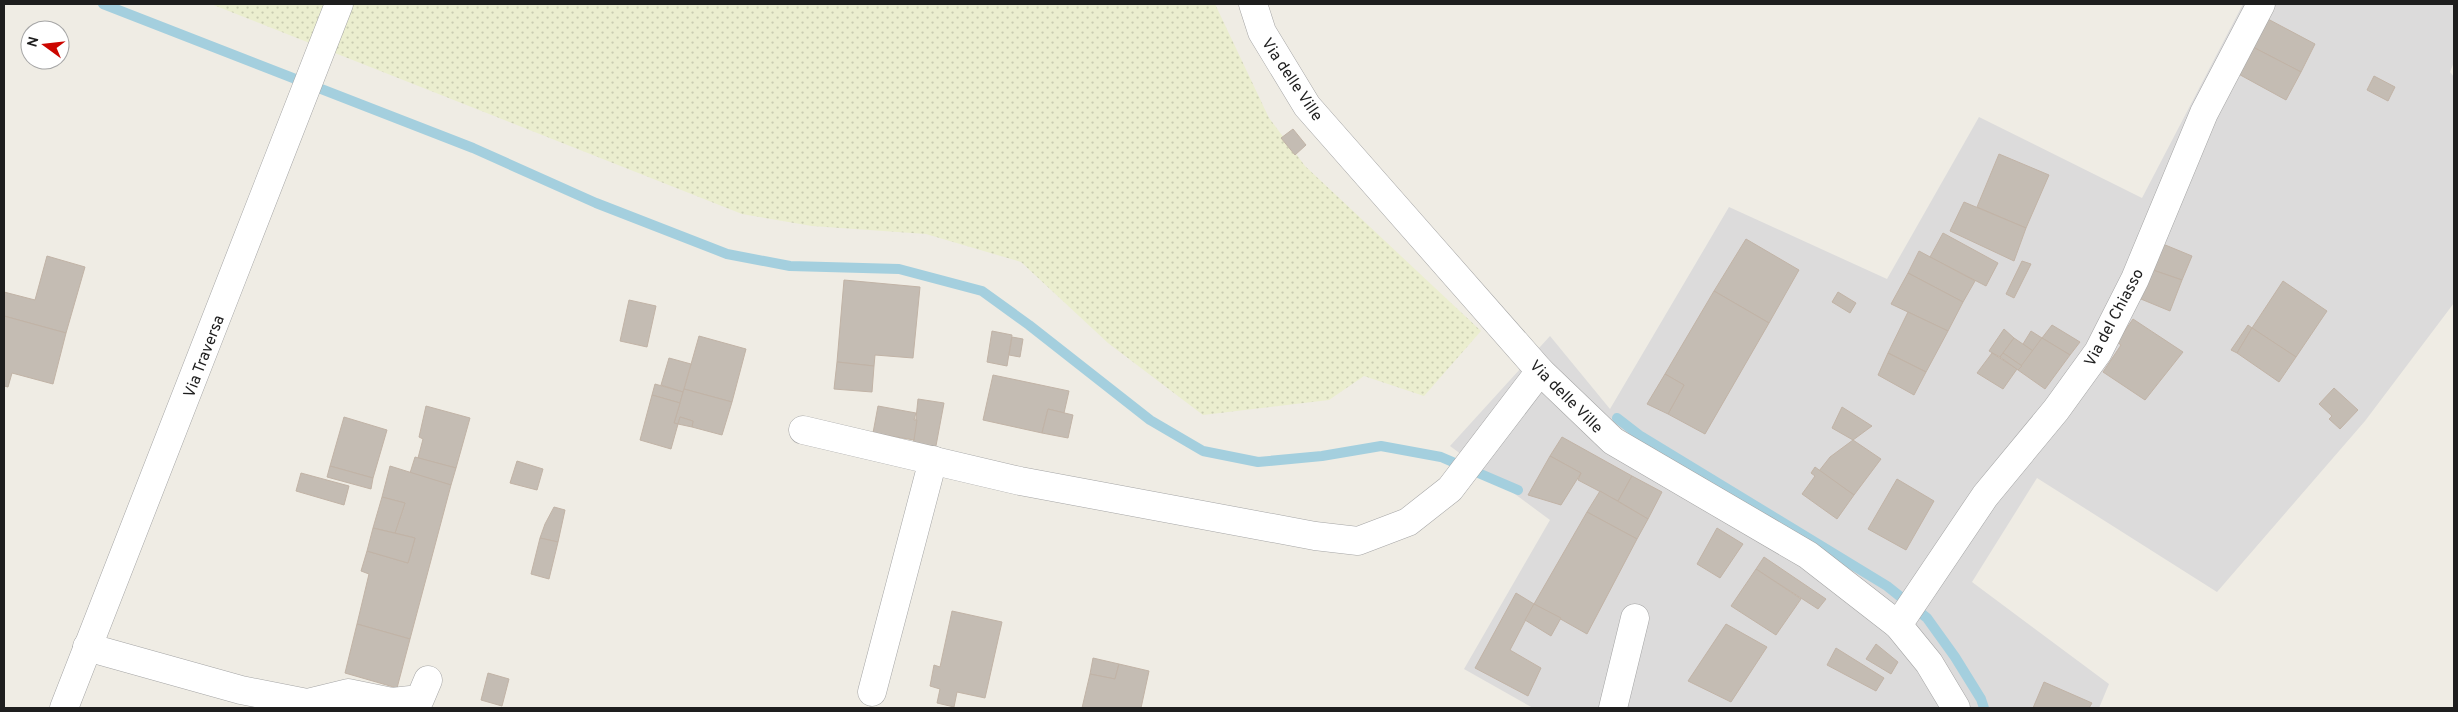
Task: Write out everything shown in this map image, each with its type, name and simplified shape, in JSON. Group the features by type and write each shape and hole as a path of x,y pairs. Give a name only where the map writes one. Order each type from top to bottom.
{"street":[{"name":"Via Traversa","path":"64,708 192,386 339,4"},
{"name":"Via delle Ville","path":"1253,4 1262,32 1307,106 1540,371 1613,441 1808,555 1908,609 1929,663 1956,708"},
{"name":"Via del Chiasso","path":"1908,609 1985,496 2056,410 2098,352 2135,279 2204,113 2261,4"},
{"path":"804,430 1020,481 1315,536 1358,541 1408,522 1450,489 1540,371"},
{"path":"872,692 933,460"},
{"path":"1613,708 1635,618"},
{"path":"87,647 241,690 307,703 348,692 392,702 420,698 428,680"}],"shaded area":[{"path":"2243,4 2454,4 2454,62 2450,72 2454,77 2454,303 2365,421 2217,592 2037,478 1972,582 2109,684 2099,708 1533,708 1464,669 1550,520 1450,446 1550,336 1610,409 1729,207 1887,279 1979,117 2142,198"}],"green space":[{"path":"211,4 1215,4 1269,118 1305,166 1481,331 1424,396 1364,376 1329,400 1203,415 1108,343 1021,262 926,234 812,226 742,214"}],"building":[{"path":"2266,18 2315,44 2301,72 2249,45"},
{"path":"2249,45 2301,72 2286,100 2233,71"},
{"path":"2374,76 2395,87 2388,101 2367,90"},
{"path":"1293,129 1306,145 1295,155 1281,138"},
{"path":"1999,154 2049,175 2026,228 1977,207"},
{"path":"1964,202 2026,228 2014,261 1950,231"},
{"path":"1943,233 1998,263 1986,286 1930,257"},
{"path":"1746,239 1799,270 1769,323 1714,291"},
{"path":"2158,242 2192,256 2182,280 2147,268"},
{"path":"1919,251 1975,281 1963,302 1908,273"},
{"path":"47,256 85,267 66,333 4,316 4,292 35,300"},
{"path":"2022,261 2031,264 2014,298 2006,294"},
{"path":"2147,268 2182,280 2170,311 2136,297"},
{"path":"1908,273 1963,302 1948,331 1891,304"},
{"path":"844,280 920,287 913,358 875,355 874,366 837,362"},
{"path":"2283,281 2327,311 2296,357 2252,328"},
{"path":"1714,291 1769,323 1705,434 1668,414 1684,385 1665,374"},
{"path":"1838,292 1856,303 1850,313 1832,302"},
{"path":"629,300 656,306 647,347 620,341"},
{"path":"1908,312 1948,331 1926,372 1888,353"},
{"path":"4,316 66,333 53,384 12,373 8,387 4,386"},
{"path":"2133,319 2183,352 2145,400 2103,372 2121,345 2117,342"},
{"path":"2052,325 2080,342 2070,355 2042,338"},
{"path":"2248,325 2252,328 2237,353 2231,350"},
{"path":"2252,328 2296,357 2279,382 2237,353"},
{"path":"2004,329 2014,338 2000,357 1989,351"},
{"path":"992,331 1012,335 1007,366 987,362"},
{"path":"2031,331 2042,338 2033,351 2023,344"},
{"path":"699,336 746,349 732,402 684,389"},
{"path":"1012,337 1023,339 1020,357 1009,355"},
{"path":"2014,338 2033,351 2022,366 2003,353"},
{"path":"2042,338 2070,355 2045,389 2018,370"},
{"path":"1888,353 1926,372 1914,395 1878,375"},
{"path":"1992,353 2017,369 2003,389 1977,373"},
{"path":"2003,353 2022,366 2018,370 2000,357"},
{"path":"669,358 691,364 683,392 661,385"},
{"path":"837,362 874,366 872,392 834,389"},
{"path":"1665,374 1684,385 1668,414 1647,404"},
{"path":"993,375 1069,391 1064,413 1048,409 1042,433 983,420"},
{"path":"655,384 683,392 680,403 652,395"},
{"path":"2334,388 2358,410 2340,429 2329,419 2332,416 2319,404"},
{"path":"684,389 732,402 722,435 692,427 693,421 680,417 678,424 674,423"},
{"path":"652,395 680,403 674,423 678,424 671,449 640,440"},
{"path":"918,399 944,403 935,451 913,447"},
{"path":"426,406 470,418 456,468 418,458 423,439 419,437"},
{"path":"878,406 916,413 914,420 917,420 914,440 873,433"},
{"path":"1842,407 1872,426 1853,440 1832,428"},
{"path":"1048,409 1073,415 1068,438 1042,433"},
{"path":"344,417 387,430 373,478 330,466"},
{"path":"680,417 693,421 692,427 678,424"},
{"path":"1562,437 1632,476 1618,501 1578,480 1581,473 1550,456"},
{"path":"1853,440 1881,459 1854,495 1819,471 1830,457"},
{"path":"1550,456 1581,473 1561,505 1528,495"},
{"path":"415,457 456,468 451,485 410,473"},
{"path":"517,461 543,469 537,490 510,483"},
{"path":"330,466 373,478 371,489 327,477"},
{"path":"390,466 451,485 410,639 357,624 369,574 361,571 367,551 408,563 415,538 395,533 405,503 382,497"},
{"path":"1815,467 1854,495 1837,519 1802,494 1815,476 1811,473"},
{"path":"301,473 349,486 344,505 296,491"},
{"path":"1632,476 1662,492 1648,519 1618,501"},
{"path":"1897,479 1934,501 1906,550 1868,529"},
{"path":"1600,491 1648,519 1637,539 1587,512"},
{"path":"382,497 405,503 395,533 373,528"},
{"path":"554,507 565,510 558,542 540,538"},
{"path":"1587,512 1637,539 1587,634 1534,604"},
{"path":"373,528 415,538 408,563 367,551"},
{"path":"1717,528 1743,544 1720,578 1697,564"},
{"path":"540,538 558,542 549,579 531,574"},
{"path":"1764,557 1826,599 1818,609 1756,569"},
{"path":"1756,569 1801,599 1776,635 1731,606"},
{"path":"1516,593 1534,604 1510,650 1541,668 1528,696 1475,668"},
{"path":"1534,604 1561,618 1551,636 1525,620"},
{"path":"952,611 1002,622 985,698 957,692 954,707 937,703 940,689 930,686 934,665 940,667"},
{"path":"357,624 410,639 397,688 345,673"},
{"path":"1726,624 1767,647 1731,702 1688,681"},
{"path":"1876,644 1898,662 1891,674 1866,659"},
{"path":"1836,648 1884,678 1876,691 1827,665"},
{"path":"1093,658 1119,664 1115,679 1090,674"},
{"path":"1119,664 1149,671 1141,708 1082,708 1090,674 1115,679"},
{"path":"488,673 509,679 502,706 481,700"},
{"path":"2044,682 2092,703 2089,708 2033,708"}],"waterway":[{"path":"103,4 473,148 596,203 727,254 790,266 899,269 982,291 1029,325 1150,420 1203,451 1258,462 1322,456 1381,446 1441,457 1518,490"},
{"path":"1617,418 1639,435 1887,586 1927,618 1955,657 1981,699 1984,708"}]}
